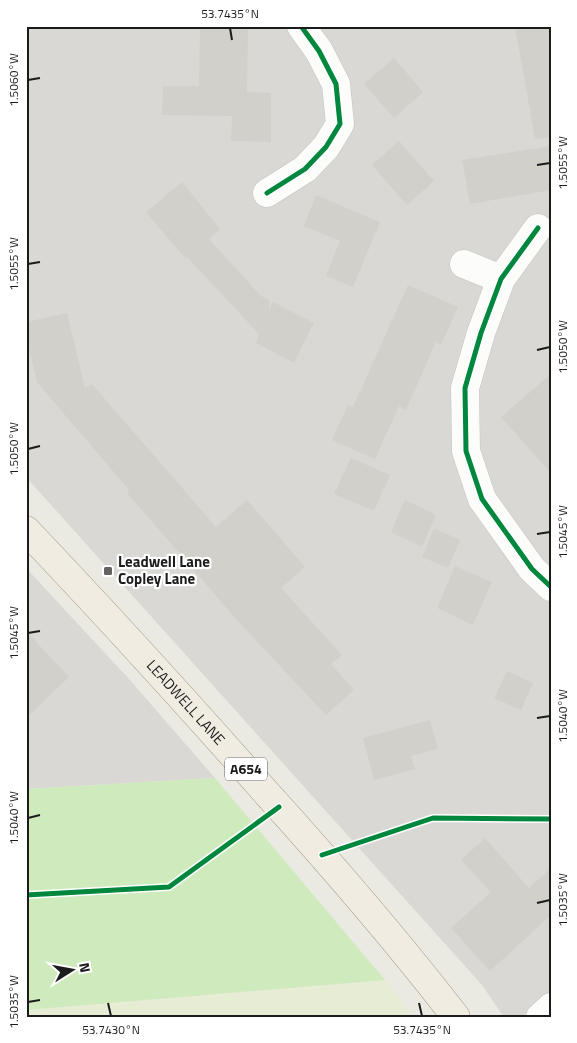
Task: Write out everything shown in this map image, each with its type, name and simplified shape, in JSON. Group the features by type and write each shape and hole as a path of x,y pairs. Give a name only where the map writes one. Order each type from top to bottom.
{"main road":[{"name":"LEADWELL LANE","path":"26,530 158,671 316,848 414,962 456,1017"}],"street":[{"path":"267,194 304,169 326,147 340,124 336,84 319,51 301,26"},
{"path":"538,228 501,279 481,333 465,388 466,451 482,500 532,570 551,587"},
{"path":"464,264 501,279"},
{"path":"540,1017 551,1007"}],"shaded area":[{"path":"26,26 551,26 551,1017 504,1017 482,985 26,477"},
{"path":"26,568 129,679 215,778 26,789"}],"green space":[{"path":"215,778 385,980 26,1010 26,789"},
{"path":"385,980 413,1017 26,1017 26,1010"}],"building":[{"path":"200,26 248,26 247,92 271,93 271,142 231,141 232,116 162,115 163,86 199,86"},
{"path":"515,26 551,26 551,137 535,139"},
{"path":"394,58 423,92 394,118 364,84"},
{"path":"399,141 434,181 407,205 372,165"},
{"path":"551,146 551,190 470,204 462,160"},
{"path":"182,182 220,229 209,239 261,296 269,300 269,310 273,302 314,323 294,363 256,343 259,334 187,257 185,258 146,212"},
{"path":"316,195 380,222 353,287 326,276 340,241 304,226"},
{"path":"408,285 458,307 441,345 436,342 406,410 399,406 375,459 332,440 348,405 353,407"},
{"path":"67,313 85,388 92,384 216,527 247,500 305,567 281,588 342,655 331,664 354,690 326,715 236,619 127,493 129,490 37,382 26,335 26,322"},
{"path":"551,374 551,473 501,417"},
{"path":"351,458 390,475 374,511 334,494"},
{"path":"405,500 436,515 422,547 391,532"},
{"path":"434,528 460,540 448,568 422,557"},
{"path":"455,566 492,582 473,625 437,608"},
{"path":"26,631 69,677 26,718"},
{"path":"507,671 533,683 521,710 494,698"},
{"path":"430,720 438,749 411,756 415,769 374,780 363,738"},
{"path":"485,838 529,888 551,868 551,915 490,971 451,928 491,892 461,860"}],"cycle path":[{"path":"267,193 305,169 326,147 340,124 336,84 319,51 301,26"},
{"path":"538,228 501,279 481,333 465,388 466,451 482,499 532,569 551,587"},
{"path":"26,895 169,887 279,807"},
{"path":"322,855 433,818 551,819"}],"place":[{"name":"Leadwell Lane Copley Lane","path":"108,571"}]}
